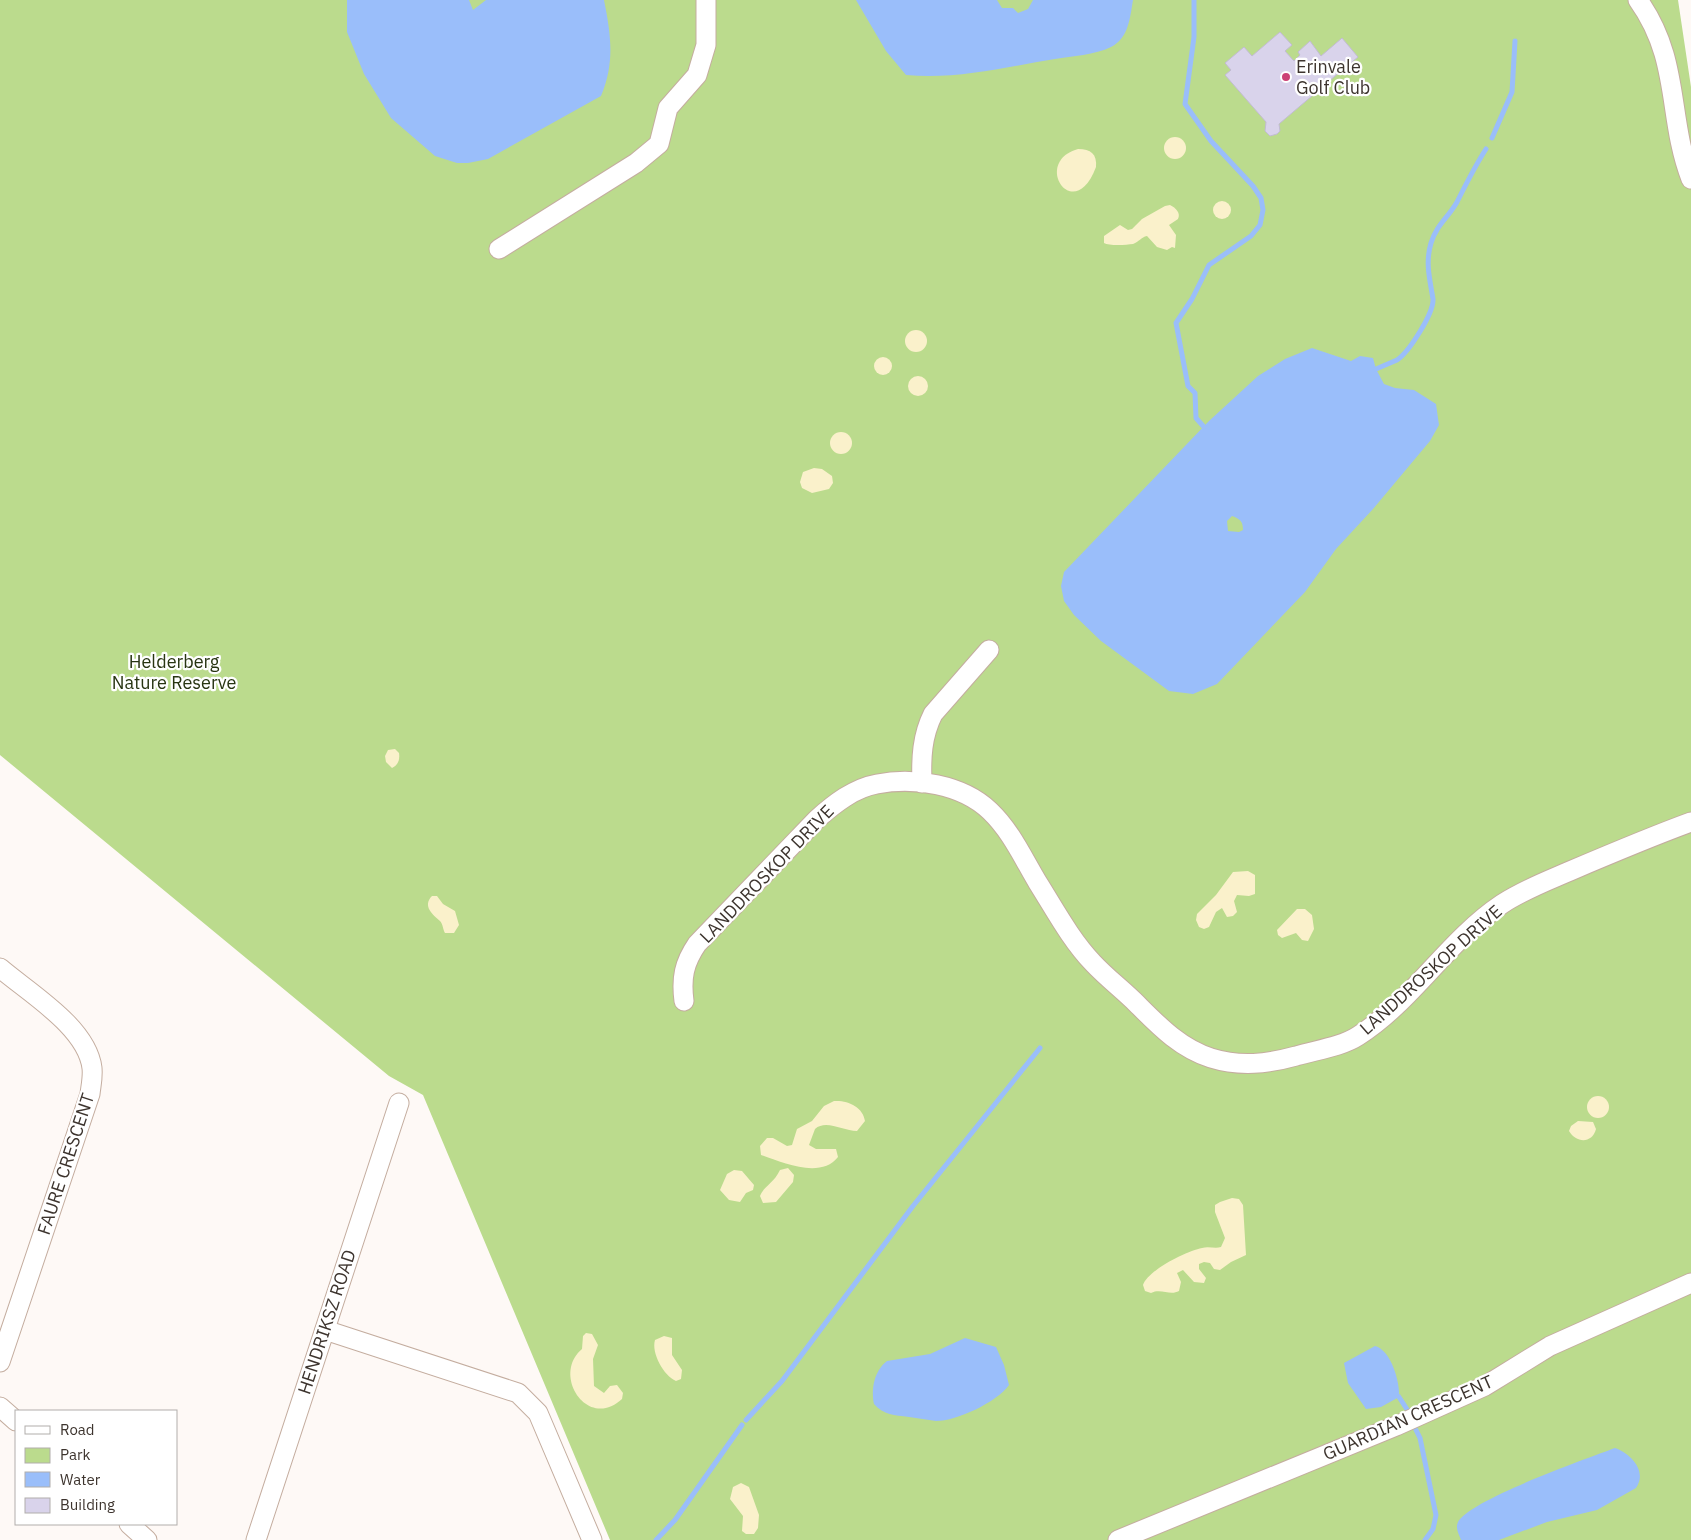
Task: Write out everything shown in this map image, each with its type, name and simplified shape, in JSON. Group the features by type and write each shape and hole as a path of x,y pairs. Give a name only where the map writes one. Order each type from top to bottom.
{"street":[{"path":"499,249 636,163 659,144 668,108 697,75 706,45 706,0"},
{"path":"1638,0 1652,22 1667,58 1683,149 1691,179"},
{"path":"922,783 921,755 928,724 933,714 989,650"},
{"name":"LANDDROSKOP DRIVE","path":"684,1001 682,983 684,970 689,956 698,944 817,819 853,792 876,784 922,783 967,795 988,809 1006,828 1042,889 1085,954 1159,1026 1184,1047 1199,1054 1229,1063 1244,1064 1272,1062 1356,1038 1432,971 1471,930 1501,904 1522,892 1595,860 1691,822"},
{"name":"FAURE CRESCENT","path":"0,968 50,1009 80,1039 92,1066 90,1094 0,1362"},
{"name":"HENDRIKSZ ROAD","path":"256,1540 399,1103"},
{"name":"GUARDIAN CRESCENT","path":"1118,1540 1396,1426 1484,1386 1550,1346 1691,1282"},
{"path":"325,1330 518,1393 538,1413 592,1540"},
{"path":"0,1406 15,1420"},
{"path":"130,1525 147,1540"}],"green space":[{"name":"Helderberg Nature Reserve","path":"0,0 1678,0 1691,87 1691,1540 610,1540 423,1095 389,1076 0,755"}],"sand":[{"path":"1175,137 1183,140 1186,148 1183,156 1175,159 1167,156 1164,148 1167,140"},
{"path":"1078,149 1092,153 1096,167 1087,184 1077,191 1068,191 1061,185 1057,176 1058,166 1064,156"},
{"path":"1218,201 1226,201 1231,206 1229,217 1218,219 1213,214 1213,206"},
{"path":"1170,205 1176,209 1179,215 1178,219 1169,225 1176,235 1175,248 1172,247 1167,250 1157,247 1147,236 1133,244 1114,245 1104,243 1104,236 1120,225 1128,230 1132,229 1142,219"},
{"path":"916,330 926,337 927,341 920,351 916,352 906,345 905,341 912,331"},
{"path":"883,357 889,360 892,366 889,372 883,375 877,372 874,366 877,360"},
{"path":"918,376 925,379 928,386 925,393 918,396 911,393 908,386 911,379"},
{"path":"841,432 849,435 852,443 849,451 841,454 833,451 830,443 833,435"},
{"path":"814,468 822,469 832,476 833,483 829,489 812,493 802,488 800,482 803,472"},
{"path":"395,749 399,753 399,758 397,764 392,768 386,762 385,756 388,750"},
{"path":"1248,871 1255,875 1255,894 1249,896 1237,895 1234,901 1237,912 1233,916 1227,917 1222,908 1216,912 1209,927 1204,929 1199,927 1196,920 1197,914 1216,895 1233,872"},
{"path":"432,896 437,896 443,904 455,911 459,925 454,933 445,933 441,922 428,907"},
{"path":"1297,909 1305,909 1312,915 1314,929 1308,941 1302,940 1296,933 1282,938 1278,935 1277,930"},
{"path":"1594,1096 1602,1096 1609,1103 1609,1111 1602,1118 1594,1118 1587,1111 1587,1103"},
{"path":"834,1101 854,1105 864,1116 865,1121 857,1131 829,1125 819,1126 815,1129 809,1145 816,1149 836,1149 838,1157 831,1164 812,1168 801,1167 761,1155 760,1146 767,1138 773,1138 787,1146 792,1145 797,1129 812,1121 824,1106"},
{"path":"1578,1121 1593,1122 1596,1129 1591,1137 1580,1140 1572,1135 1569,1131 1571,1126"},
{"path":"788,1168 794,1175 793,1182 776,1202 763,1203 760,1196 764,1190 780,1170"},
{"path":"734,1170 742,1171 754,1185 753,1190 746,1193 740,1202 729,1200 720,1190 727,1174"},
{"path":"1232,1198 1239,1199 1243,1205 1246,1255 1220,1270 1214,1269 1210,1263 1204,1262 1199,1264 1199,1269 1206,1278 1204,1283 1194,1282 1183,1270 1177,1273 1181,1282 1179,1291 1151,1293 1145,1291 1143,1285 1146,1279 1160,1267 1195,1250 1205,1247 1221,1247 1225,1238 1215,1212 1215,1205"},
{"path":"586,1333 592,1334 598,1345 593,1359 594,1386 604,1393 610,1386 617,1385 623,1393 622,1399 609,1407 597,1408 586,1404 578,1396 572,1385 570,1372 573,1360 582,1349 583,1336"},
{"path":"664,1336 672,1338 672,1355 682,1370 681,1379 676,1381 663,1369 655,1351 655,1340"},
{"path":"741,1483 749,1487 759,1515 758,1528 754,1534 746,1534 742,1531 743,1516 730,1499 733,1487"}],"water":[{"path":"347,0 469,0 473,10 486,0 604,0 610,37 610,60 601,96 488,159 457,163 435,156 391,118 364,74 347,32"},
{"path":"856,0 997,0 1002,8 1013,8 1018,13 1028,9 1033,0 1133,0 1125,33 1117,43 1105,50 980,72 924,76 906,75 886,51"},
{"path":"1312,348 1351,361 1360,356 1373,358 1376,369 1384,384 1395,388 1414,390 1436,404 1439,425 1430,441 1373,509 1336,549 1305,592 1217,684 1193,694 1169,691 1101,641 1074,615 1064,601 1061,586 1064,572 1209,421 1258,376 1285,359","holes":["1232,516 1242,524 1243,530 1239,532 1228,531 1227,521"]},
{"path":"965,1338 996,1347 1004,1365 1009,1385 995,1398 955,1418 936,1421 890,1414 874,1404 874,1381 879,1370 887,1361 930,1354"},
{"path":"1375,1346 1381,1349 1390,1360 1398,1383 1399,1397 1381,1407 1366,1409 1348,1383 1344,1363"},
{"path":"1615,1448 1631,1458 1639,1469 1639,1482 1636,1488 1597,1510 1547,1522 1499,1540 1461,1540 1457,1529 1458,1522 1467,1513 1483,1503 1530,1480"}],"building":[{"path":"1280,32 1292,45 1285,51 1294,61 1300,55 1298,52 1310,41 1321,56 1342,38 1358,57 1328,82 1325,79 1316,87 1319,90 1279,124 1280,131 1277,134 1270,136 1265,131 1266,122 1225,75 1231,70 1225,63 1244,47 1252,56","holes":["1306,61 1311,65 1303,72 1299,67"]}],"waterway":[{"path":"1194,0 1194,37 1185,104 1211,141 1253,186 1261,198 1263,210 1260,225 1251,236 1209,265 1192,299 1176,323 1188,386 1195,393 1196,418 1204,427"},
{"path":"1492,138 1512,92 1515,41"},
{"path":"1376,369 1402,356 1414,341 1425,322 1433,299 1428,264 1431,243 1439,226 1454,208 1486,149"},
{"path":"746,1420 782,1381 913,1206 1040,1048"},
{"path":"1399,1397 1410,1414"},
{"path":"656,1540 675,1520 742,1425"},
{"path":"1416,1430 1420,1438 1436,1515 1433,1529 1425,1540"}],"place":[{"name":"Erinvale Golf Club","path":"1286,77"}]}
